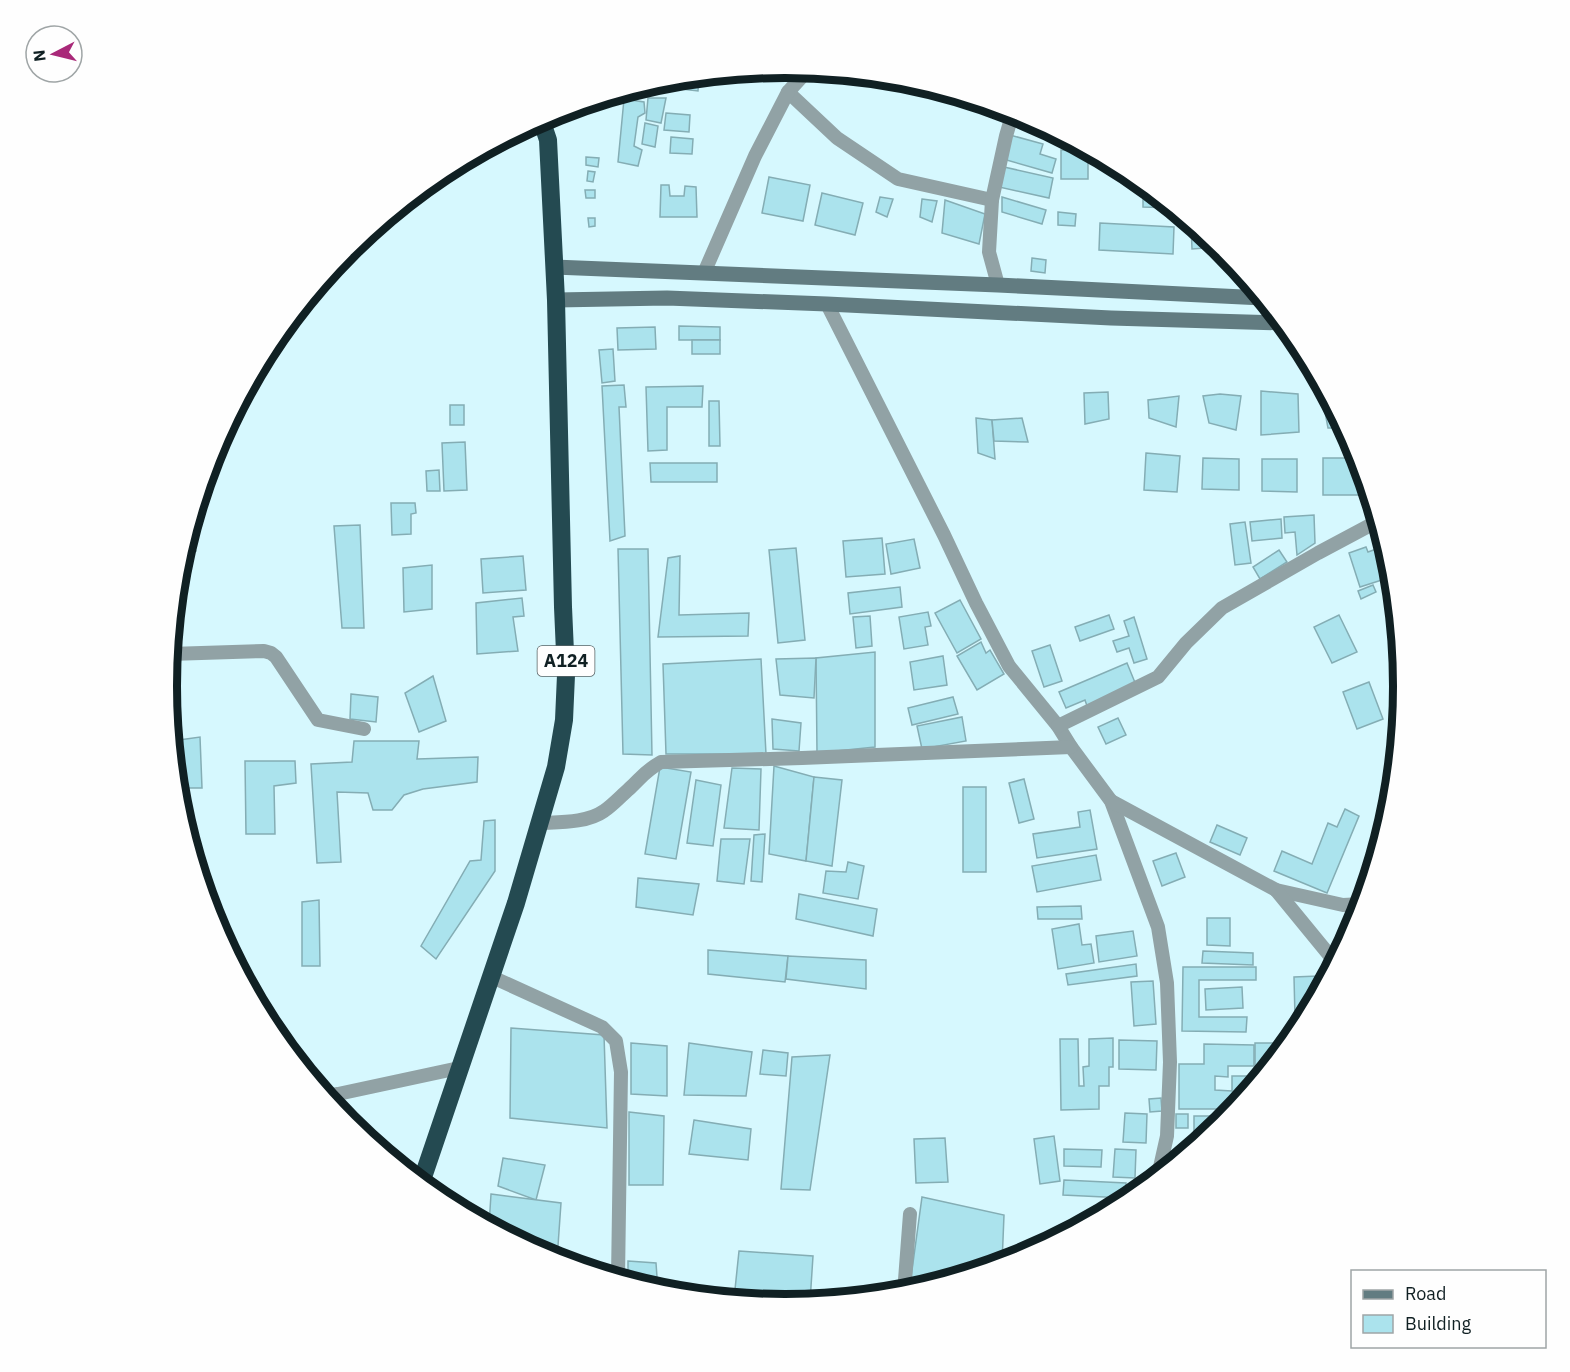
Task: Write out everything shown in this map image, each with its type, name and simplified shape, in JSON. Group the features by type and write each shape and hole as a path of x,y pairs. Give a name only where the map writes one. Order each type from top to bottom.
{"highway":[{"name":"A124","path":"424,1175 492,977 540,823 556,767 564,720 566,675 556,300 548,140 544,128"}],"street":[{"path":"705,273 755,156 788,92 800,78"},
{"path":"788,92 837,138 898,179 992,200"},
{"path":"998,285 989,252 992,200 1010,121"},
{"path":"554,267 1252,297"},
{"path":"556,300 667,298 1111,318 1272,323"},
{"path":"827,304 1009,666 1058,726 1111,801 1158,927 1167,983 1170,1062 1167,1136 1161,1163"},
{"path":"1058,726 1158,677 1186,643 1222,608 1371,524"},
{"path":"178,654 264,651 271,653 318,720 364,729"},
{"path":"540,823 573,821 603,812 647,770 661,762 1071,747"},
{"path":"1111,801 1276,890 1353,904"},
{"path":"1276,890 1330,956"},
{"path":"492,977 602,1028 616,1041 621,1072 618,1270"},
{"path":"335,1094 459,1068"},
{"path":"905,1282 910,1214"}],"building":[{"path":"698,84 698,91 675,88"},
{"path":"648,98 666,98 661,123 646,120"},
{"path":"624,100 644,102 645,113 638,117 634,146 642,150 638,166 618,162"},
{"path":"666,113 690,115 689,132 664,130"},
{"path":"645,123 658,126 655,147 642,144"},
{"path":"1010,135 1043,144 1040,154 1056,159 1052,173 1003,159"},
{"path":"671,137 693,139 692,154 670,153"},
{"path":"1061,150 1072,150 1088,158 1088,179 1061,179"},
{"path":"586,157 599,158 598,167 586,165"},
{"path":"1004,167 1053,178 1049,198 999,187"},
{"path":"588,171 595,172 593,182 587,181"},
{"path":"769,177 810,185 803,221 762,213"},
{"path":"661,185 669,185 670,196 684,196 685,186 696,187 697,217 660,217"},
{"path":"585,190 595,190 595,198 586,198"},
{"path":"822,193 863,203 855,235 815,225"},
{"path":"1143,195 1159,208 1143,207"},
{"path":"880,197 893,199 887,217 876,212"},
{"path":"1002,197 1046,210 1042,224 1002,212"},
{"path":"922,199 937,201 932,222 920,217"},
{"path":"945,200 985,214 979,244 942,233"},
{"path":"1058,212 1076,214 1075,226 1058,225"},
{"path":"588,218 595,218 595,226 589,227"},
{"path":"1100,223 1174,227 1173,254 1099,250"},
{"path":"1191,234 1206,248 1192,249"},
{"path":"1032,258 1046,260 1045,273 1031,271"},
{"path":"679,326 720,327 720,340 679,340"},
{"path":"655,327 656,349 618,350 617,328"},
{"path":"692,340 720,340 720,354 692,354"},
{"path":"613,349 615,381 602,383 599,350"},
{"path":"624,385 626,407 619,407 625,536 610,541 602,386"},
{"path":"703,386 702,407 667,407 667,450 648,451 646,387"},
{"path":"1261,391 1298,394 1299,432 1261,435"},
{"path":"1108,392 1109,419 1085,424 1084,393"},
{"path":"1220,394 1241,396 1236,430 1209,423 1203,396"},
{"path":"1179,396 1176,427 1149,418 1148,400"},
{"path":"709,401 719,401 720,446 709,446"},
{"path":"1324,404 1335,428 1328,428"},
{"path":"450,405 464,405 464,425 450,425"},
{"path":"976,418 992,420 995,459 978,453"},
{"path":"1022,418 1028,442 994,441 992,420"},
{"path":"465,442 467,490 444,491 442,443"},
{"path":"1146,453 1180,456 1177,492 1144,490"},
{"path":"1203,458 1239,459 1239,490 1202,489"},
{"path":"1323,458 1349,458 1359,486 1359,495 1323,495"},
{"path":"1262,459 1297,459 1297,492 1262,491"},
{"path":"650,463 717,463 717,482 651,482"},
{"path":"439,470 440,491 427,491 426,471"},
{"path":"391,503 415,503 416,513 411,514 411,534 392,535"},
{"path":"1314,515 1315,543 1297,555 1295,532 1285,533 1284,517"},
{"path":"1281,519 1282,538 1252,541 1250,522"},
{"path":"1245,522 1251,563 1235,565 1230,524"},
{"path":"360,525 364,628 342,628 334,526"},
{"path":"882,538 885,574 846,577 843,541"},
{"path":"914,539 920,568 891,574 886,544"},
{"path":"1366,547 1368,552 1377,549 1383,580 1360,587 1349,553"},
{"path":"796,548 805,640 778,643 769,550"},
{"path":"618,549 648,549 652,755 623,754"},
{"path":"1279,550 1287,562 1260,579 1253,567"},
{"path":"523,556 526,590 483,593 481,559"},
{"path":"680,556 679,615 749,613 748,636 658,637 668,558"},
{"path":"432,565 432,609 404,612 403,568"},
{"path":"1373,585 1376,592 1361,599 1358,591"},
{"path":"900,587 902,607 850,614 848,593"},
{"path":"522,598 524,616 513,617 518,651 477,654 476,603"},
{"path":"960,600 981,639 957,653 935,613"},
{"path":"928,612 931,626 925,627 928,645 904,649 899,617"},
{"path":"1109,615 1114,629 1080,641 1075,627"},
{"path":"1339,615 1357,652 1332,663 1314,627"},
{"path":"870,616 872,646 856,648 853,617"},
{"path":"1134,617 1147,659 1134,663 1129,648 1117,652 1113,641 1129,636 1124,621"},
{"path":"981,642 986,653 990,650 1004,674 977,690 957,656"},
{"path":"1050,645 1062,681 1044,687 1032,651"},
{"path":"875,652 875,747 817,753 816,658"},
{"path":"943,656 947,685 914,690 910,662"},
{"path":"816,658 814,698 780,695 776,659"},
{"path":"761,659 766,754 666,754 663,664"},
{"path":"1127,663 1136,685 1087,706 1085,700 1066,708 1059,692"},
{"path":"433,676 446,721 419,732 405,693"},
{"path":"1369,682 1383,719 1357,729 1343,692"},
{"path":"351,694 378,697 376,722 350,719"},
{"path":"953,697 958,714 912,725 908,708"},
{"path":"962,717 966,741 922,749 917,726"},
{"path":"1118,718 1126,735 1106,744 1098,727"},
{"path":"772,719 801,723 799,751 773,749"},
{"path":"200,737 202,788 186,788 179,740"},
{"path":"354,741 419,741 417,759 478,757 477,782 423,789 404,795 392,810 373,810 368,793 337,792 341,862 317,863 311,764 352,762"},
{"path":"245,761 295,761 296,783 274,786 275,834 246,834"},
{"path":"774,766 814,777 806,861 769,854"},
{"path":"660,767 691,772 676,859 645,854"},
{"path":"732,768 761,769 759,830 724,828"},
{"path":"814,777 842,780 832,866 806,861"},
{"path":"1024,779 1034,819 1019,823 1009,783"},
{"path":"696,780 721,785 713,846 687,843"},
{"path":"963,787 986,787 986,872 963,872"},
{"path":"1345,809 1359,816 1327,893 1274,871 1282,851 1312,864 1328,823 1337,827"},
{"path":"1090,810 1097,849 1037,858 1033,834 1080,827 1078,812"},
{"path":"495,820 495,871 436,959 421,946 470,861 481,860 484,821"},
{"path":"1217,825 1247,838 1240,855 1210,842"},
{"path":"765,834 762,882 751,881 754,835"},
{"path":"721,839 750,839 744,884 717,881"},
{"path":"1176,853 1185,877 1162,886 1153,861"},
{"path":"1096,855 1101,880 1037,892 1032,866"},
{"path":"848,862 864,866 858,899 823,893 826,871 846,872"},
{"path":"638,878 699,884 693,915 636,907"},
{"path":"799,894 877,909 873,936 796,919"},
{"path":"319,900 320,966 302,966 302,902"},
{"path":"1081,906 1082,919 1038,919 1037,907"},
{"path":"1207,918 1230,918 1230,946 1207,945"},
{"path":"1079,924 1082,945 1091,944 1094,963 1058,969 1052,929"},
{"path":"1133,931 1137,956 1099,962 1096,936"},
{"path":"708,950 788,956 785,982 708,974"},
{"path":"1203,951 1253,953 1253,965 1202,963"},
{"path":"788,956 866,960 866,989 786,979"},
{"path":"1136,964 1137,976 1068,985 1066,974"},
{"path":"1183,967 1256,967 1256,980 1199,980 1199,1017 1247,1017 1246,1032 1182,1031"},
{"path":"1318,976 1318,978 1295,1018 1294,977"},
{"path":"1153,981 1156,1024 1134,1026 1131,982"},
{"path":"1242,987 1243,1008 1206,1010 1205,989"},
{"path":"511,1028 604,1035 607,1128 510,1118"},
{"path":"1113,1038 1113,1067 1109,1067 1109,1086 1099,1086 1099,1109 1061,1110 1060,1039 1078,1039 1079,1086 1084,1086 1083,1067 1089,1066 1089,1039"},
{"path":"1119,1040 1157,1041 1156,1070 1119,1069"},
{"path":"631,1043 667,1046 667,1096 631,1094"},
{"path":"689,1043 752,1052 746,1096 684,1095"},
{"path":"1255,1043 1276,1043 1267,1056 1255,1071"},
{"path":"1204,1044 1254,1045 1254,1066 1228,1066 1228,1077 1215,1076 1215,1090 1232,1091 1232,1076 1248,1076 1248,1080 1222,1109 1179,1109 1179,1064 1204,1064"},
{"path":"763,1050 788,1053 786,1076 760,1074"},
{"path":"830,1055 810,1190 781,1189 792,1057"},
{"path":"1161,1098 1162,1111 1150,1112 1149,1099"},
{"path":"629,1112 664,1116 663,1185 629,1185"},
{"path":"1125,1113 1147,1114 1146,1143 1123,1142"},
{"path":"1176,1114 1188,1114 1188,1128 1176,1128"},
{"path":"1194,1116 1215,1116 1194,1136"},
{"path":"694,1120 751,1129 748,1160 689,1154"},
{"path":"1054,1136 1060,1181 1040,1184 1034,1139"},
{"path":"945,1138 948,1182 916,1183 914,1139"},
{"path":"1064,1149 1102,1150 1101,1167 1064,1166"},
{"path":"1115,1149 1136,1150 1135,1178 1113,1177"},
{"path":"503,1158 545,1165 536,1200 498,1186"},
{"path":"1064,1180 1126,1183 1126,1190 1114,1197 1063,1195"},
{"path":"491,1194 561,1203 558,1250 516,1231 490,1217"},
{"path":"922,1197 1004,1215 1002,1254 911,1280"},
{"path":"739,1251 813,1256 811,1293 735,1292"},
{"path":"628,1261 656,1263 657,1280 628,1273"}]}
